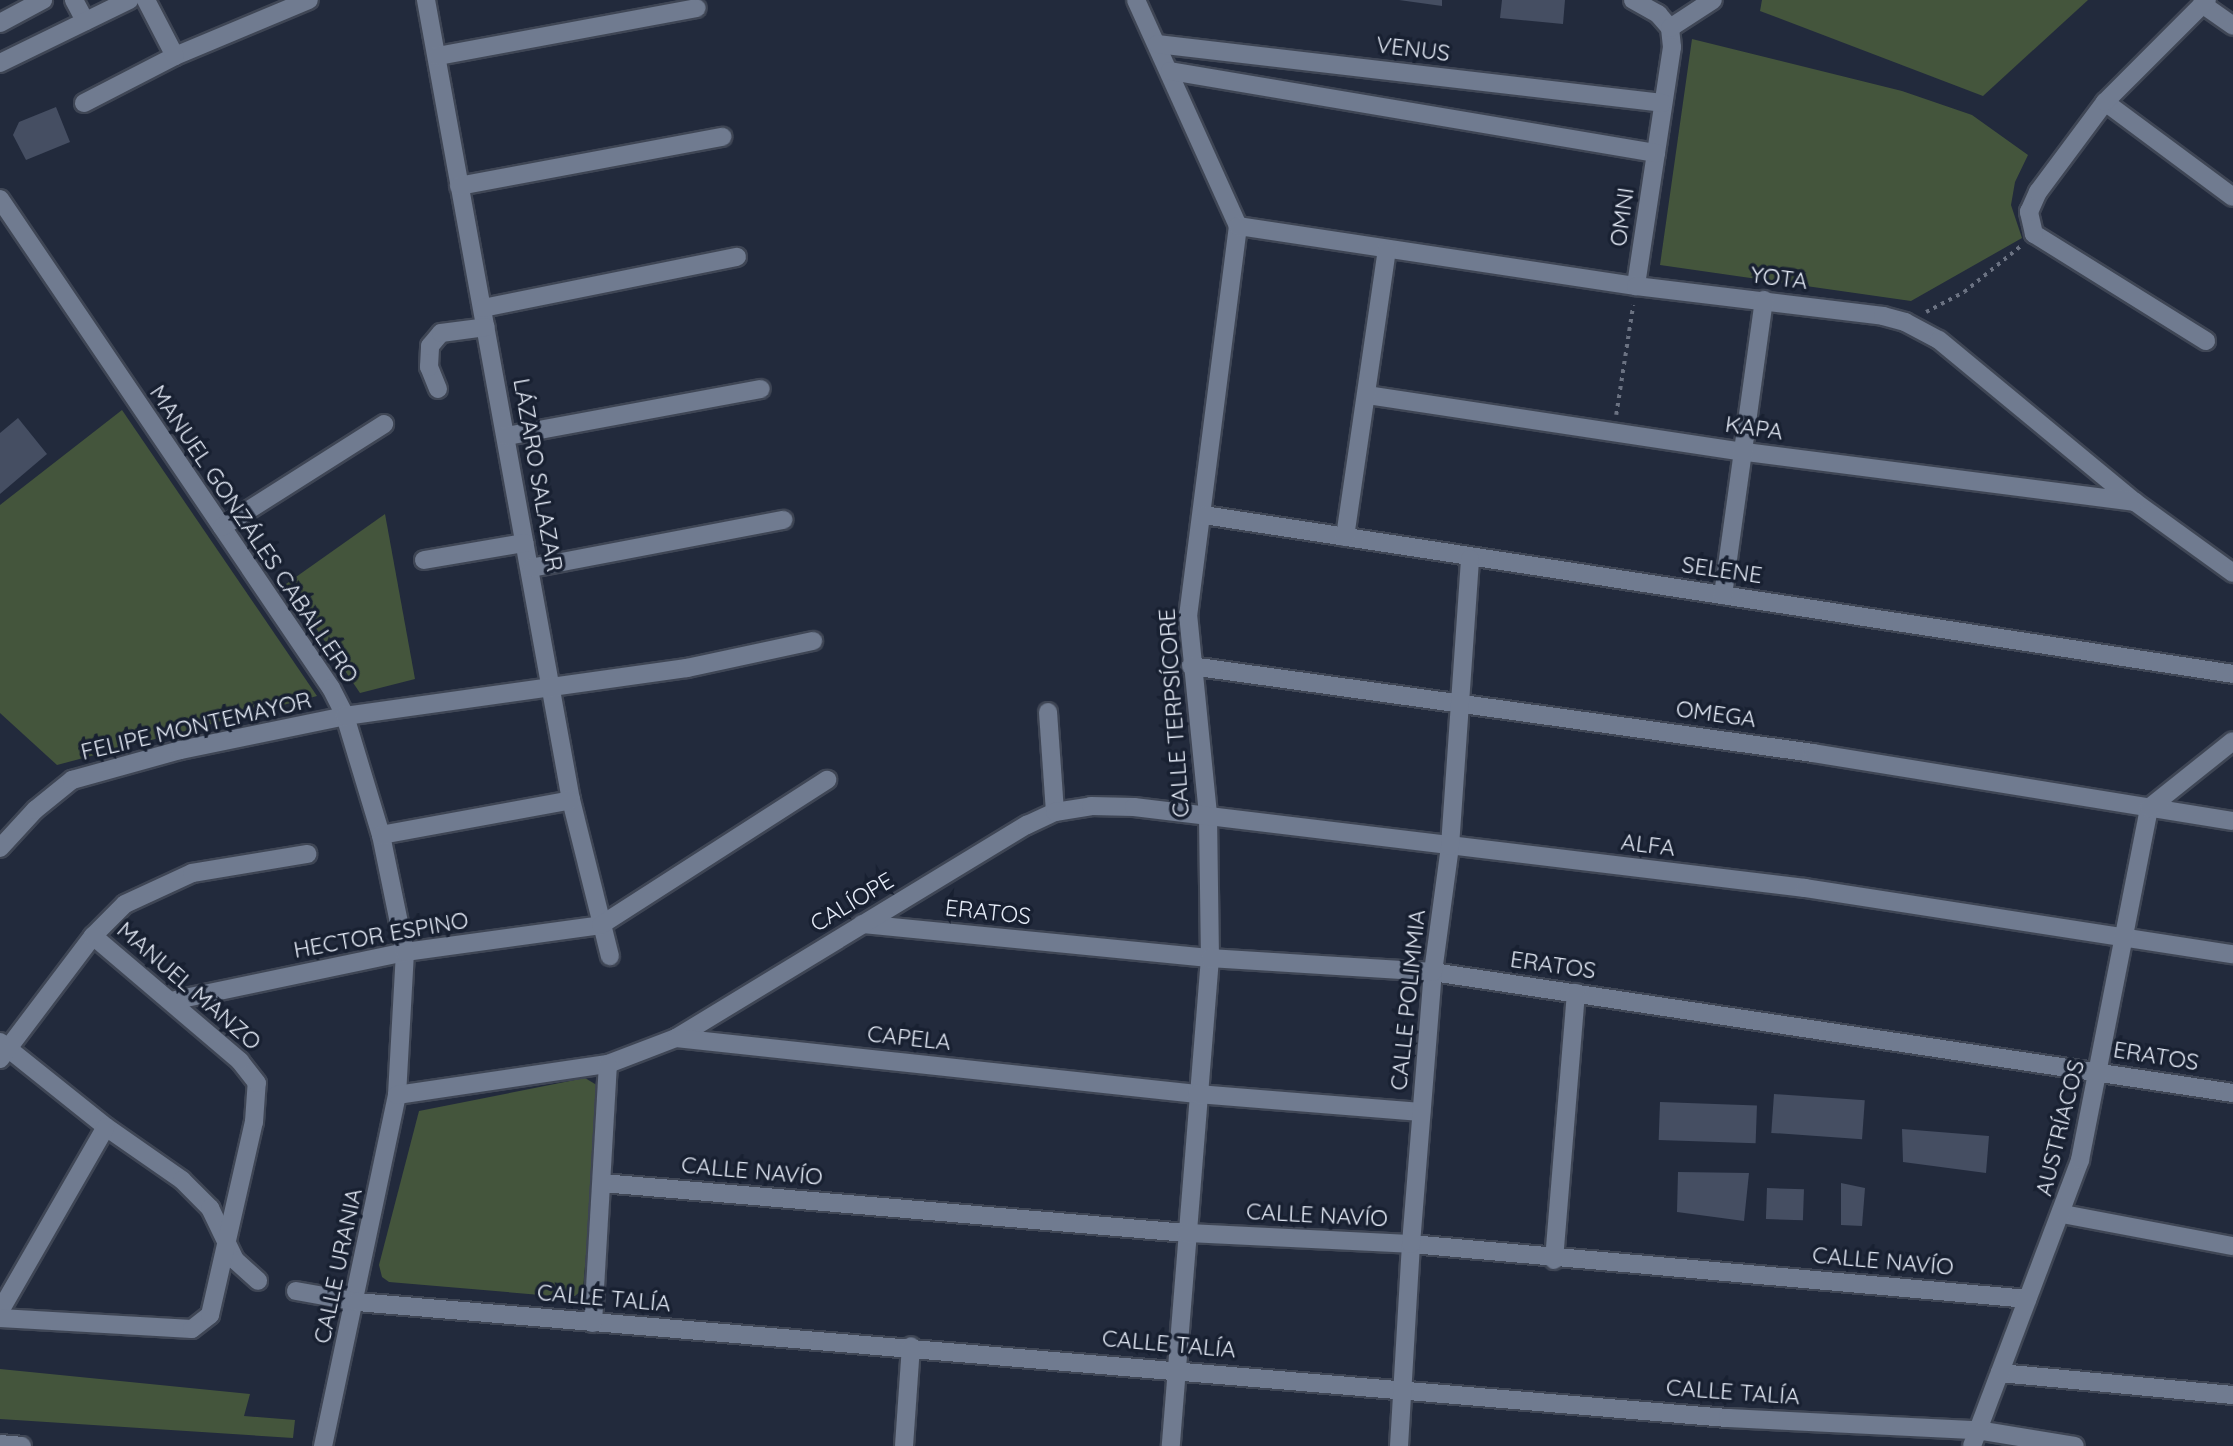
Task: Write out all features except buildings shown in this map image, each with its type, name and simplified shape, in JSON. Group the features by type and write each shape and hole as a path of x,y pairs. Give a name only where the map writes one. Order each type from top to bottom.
{"street":[{"path":"0,23 43,0"},
{"path":"74,0 85,21"},
{"path":"0,63 129,0"},
{"path":"146,0 175,56"},
{"path":"84,103 175,56 309,0"},
{"name":"LÁZARO SALAZAR","path":"426,0 525,543 554,687 571,800 610,956"},
{"path":"1136,0 1238,226"},
{"path":"1633,0 1664,21 1713,0"},
{"path":"2206,341 2034,234 2029,212 2038,192 2105,102 2204,2 2233,26"},
{"path":"438,57 697,8"},
{"name":"OMNI","path":"1636,286 1672,47 1664,21"},
{"name":"VENUS","path":"1157,44 1663,103"},
{"path":"1170,71 1656,153"},
{"path":"2105,102 2233,197"},
{"path":"459,186 722,137"},
{"name":"MANUEL GONZÁLES CABALLERO","path":"0,199 311,656 345,716 381,835 405,952 397,1095"},
{"name":"YOTA","path":"1238,226 1636,286 1764,300 1905,322 1938,340 2135,502 2233,573"},
{"name":"CALLE TERPSÍCORE","path":"1171,1446 1197,1094 1210,958 1208,816 1191,666 1191,574 1204,515 1238,226"},
{"path":"1345,537 1387,250"},
{"path":"483,308 737,257"},
{"path":"1723,595 1746,452 1764,300"},
{"path":"438,389 429,366 430,346 441,332 486,327"},
{"path":"507,436 761,389"},
{"name":"KAPA","path":"1367,396 1613,430 1746,452 2135,502"},
{"path":"222,527 384,424"},
{"name":"SELENE","path":"1204,515 1471,559 2233,674"},
{"path":"531,568 783,520"},
{"path":"424,560 525,543"},
{"name":"CALLE POLIMMIA","path":"1399,1446 1411,1244 1433,972 1450,846 1471,559"},
{"name":"FELIPE MONTEMAYOR","path":"0,848 35,810 72,780 180,750 345,716 687,668 813,641"},
{"name":"OMEGA","path":"1191,666 1813,753 2233,821"},
{"path":"1048,712 1055,812"},
{"path":"2148,808 2233,741"},
{"path":"601,925 827,780"},
{"path":"381,835 571,800"},
{"name":"ALFA","path":"1055,812 1091,806 1134,807 1805,888 2125,934 2233,954"},
{"name":"AUSTRÍACOS","path":"1974,1438 2063,1214 2100,1072 2148,808"},
{"name":"CALÍOPE","path":"676,1038 862,924 1055,812"},
{"path":"258,1281 235,1260 227,1237 210,1208 182,1180 2,1049 93,936 125,904 154,887 192,873 307,854"},
{"name":"ERATOS","path":"862,924 1210,958 1433,972 2233,1093"},
{"name":"HECTOR ESPINO","path":"171,1001 405,952 601,925"},
{"name":"MANUEL MANZO","path":"93,936 250,1070 257,1083 254,1122 227,1237"},
{"path":"1554,1260 1576,993"},
{"name":"CAPELA","path":"397,1095 608,1064 676,1038 1197,1094 1422,1112"},
{"path":"593,1323 608,1064"},
{"name":"CALLE URANIA","path":"323,1446 357,1302 397,1095"},
{"path":"2,1300 106,1127"},
{"name":"CALLE NAVÍO","path":"602,1183 1187,1233 1411,1244 1554,1260 2028,1299"},
{"path":"2063,1214 2233,1246"},
{"path":"0,1318 192,1329 203,1325 210,1315 227,1237"},
{"name":"CALLE TALÍA","path":"296,1291 357,1302 593,1323 911,1346 1404,1391 2075,1446"},
{"path":"904,1446 911,1346"},
{"path":"2000,1373 2233,1395"},
{"path":"0,1444 22,1446"}],"path":[{"path":"1905,322 1964,292 2034,234"},
{"path":"1613,430 1636,286"}],"green space":[{"path":"1762,0 2088,0 1983,96 1760,11"},
{"path":"1692,39 1902,91 1972,115 2028,155 2015,182 2011,205 2022,238 1911,301 1660,265"},
{"path":"122,410 317,696 57,765 0,713 0,505"},
{"path":"385,514 415,679 360,693 286,584"},
{"path":"585,1078 600,1087 600,1095 583,1289 575,1296 564,1297 389,1282 382,1277 379,1265 419,1111"},
{"path":"0,1369 250,1394 244,1416 295,1420 293,1438 0,1419"}]}
